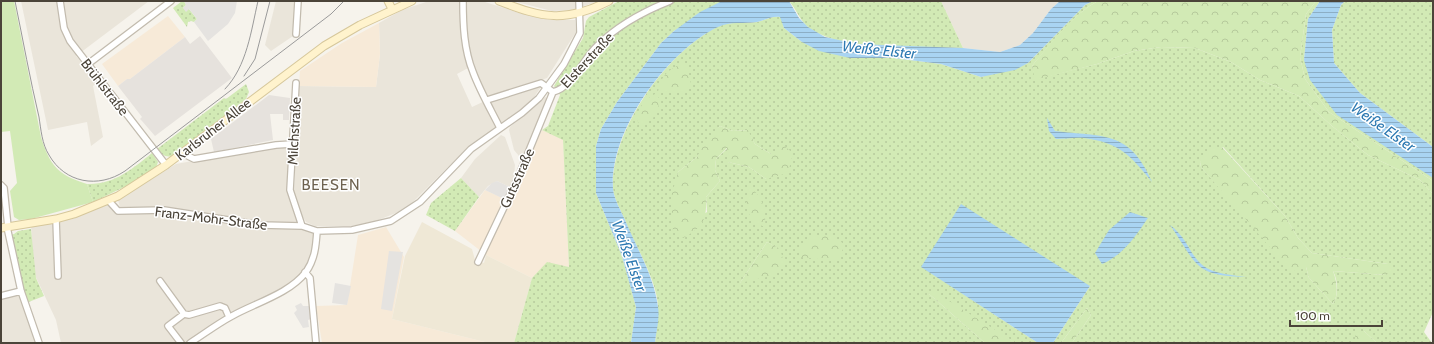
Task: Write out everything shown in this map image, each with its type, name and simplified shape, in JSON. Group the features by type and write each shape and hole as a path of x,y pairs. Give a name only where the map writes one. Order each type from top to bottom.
{"street":[{"name":"Brühlstraße","path":"60,1 64,28 70,41 166,165"},
{"path":"88,64 171,1"},
{"path":"296,34 298,1"},
{"path":"388,1 392,9"},
{"name":"Karlsruher Allee","path":"6,227 56,219 109,201 131,189 184,152 312,54 344,34 392,9 412,1"},
{"path":"463,1 463,25 468,58 473,72 500,128"},
{"path":"499,1 539,15 566,16 579,13 609,1"},
{"path":"190,343 230,317 284,289 305,272 316,253 317,231 362,229 391,221 405,213 420,202 471,149 528,108 548,87 564,64 580,33 579,1"},
{"name":"Elsterstraße","path":"548,87 553,92 557,91 571,79 596,47 612,32 644,12 670,1"},
{"name":"Milchstraße","path":"296,83 290,190 302,226"},
{"path":"487,100 541,83 548,87"},
{"name":"Gutsstraße","path":"478,262 517,180 553,92"},
{"path":"184,152 194,159 276,145 292,144"},
{"path":"1,185 4,188 6,227 21,291 39,343"},
{"name":"Franz-Mohr-Straße","path":"109,201 118,211 164,210 261,225 302,226 317,231"},
{"path":"56,219 58,276"},
{"path":"305,272 310,278 316,343"},
{"path":"160,281 184,314"},
{"path":"1,296 21,291"},
{"path":"181,343 168,326 184,314 189,315 220,306 225,308 230,317"}],"shaded area":[{"path":"21,1 149,1 76,56 98,82 93,86 103,137 91,146 87,122 48,130"},
{"path":"184,1 237,1 235,13 228,24 208,41 194,22 197,19 189,9 186,12 183,8 186,5"},
{"path":"276,1 294,1 293,36 271,51 265,45"},
{"path":"429,1 462,1 461,25 468,68 457,74 472,107 487,100 539,85 541,87 532,100 465,150 412,203 401,211 373,222 350,226 315,226 306,222 296,206 294,192 299,86 376,87 380,54 379,23 402,10"},
{"path":"465,1 482,1 519,13 550,20 575,20 576,32 547,78 502,94 488,97 474,71 467,40"},
{"path":"513,1 600,1 571,10 552,11"},
{"path":"941,1 1060,1 1051,9 1033,33 1020,45 1000,52 963,48"},
{"path":"168,16 185,37 130,79 127,79 118,86 102,64"},
{"path":"379,23 380,54 376,87 299,86 300,71 342,43"},
{"path":"200,36 232,78 155,136 140,119 142,117 118,86 127,79 130,79 185,37 190,44"},
{"path":"269,95 290,98 289,120 283,120 283,114 270,114 273,140 214,152 211,139"},
{"path":"545,97 548,99 524,156 519,156 514,150 509,130 510,127"},
{"path":"542,130 563,139 569,267 547,263 532,278 486,255 455,231 485,190 509,201"},
{"path":"501,135 505,137 515,165 514,178 510,187 497,181 488,186 479,197 461,178 475,159"},
{"path":"276,146 291,146 289,195 299,226 317,231 316,253 305,272 297,280 190,343 61,343 56,320 34,273 31,224 109,201 111,210 121,211 118,200 176,164"},
{"path":"497,181 510,187 504,199 485,190 492,183"},
{"path":"422,222 472,249 475,260 484,263 486,255 532,278 514,343 489,343 392,319 405,256"},
{"path":"386,227 404,257 392,319 489,343 322,343 316,306 347,305 358,235"},
{"path":"389,251 403,252 392,311 381,309"},
{"path":"335,283 351,286 347,305 332,303"},
{"path":"21,291 39,343 1,343 1,296"},
{"path":"301,303 303,306 309,306 311,319 308,320 309,327 303,328 294,313 297,310 295,306"}],"green space":[{"path":"1,1 14,1 44,147 56,168 69,177 87,184 93,202 31,219 19,220 14,217 10,191 17,183 10,131 1,132"},
{"path":"184,1 186,5 183,8 189,9 197,19 194,22 188,22 187,27 173,8"},
{"path":"619,1 722,1 674,31 661,43 617,102 601,129 596,146 596,193 622,256 636,307 631,343 514,343 532,278 547,262 569,267 563,140 542,130 548,126 560,95 554,86 583,38 586,21 589,17"},
{"path":"789,1 941,1 963,48 883,47 842,42 824,36 809,28 803,22"},
{"path":"1093,1 1098,1 1071,21 1032,66 1036,79 1097,64 1134,51 1161,47 1195,48 1231,62 1260,80 1299,96 1332,126 1368,155 1420,180 1433,194 1433,312 1424,332 1432,343 1377,343 1364,331 1355,331 1355,343 1072,343 1091,315 1087,308 1061,343 1053,343 1090,286 922,267 1038,343 1016,343 928,293 985,343 655,343 658,314 655,288 615,197 613,189 615,166 621,143 645,95 662,73 680,54 699,38 723,24 757,22 781,17 784,28 802,42 894,58 941,64 981,77 1028,63 1085,5","holes":["720,126 733,131 747,130 755,144 771,154 766,179 749,167 728,162 728,148 716,159 715,170 720,181 706,197 707,212 673,232 673,216 678,172 697,157","1223,147 1285,216 1298,238 1312,253 1388,264 1385,275 1333,271 1337,288 1333,304 1309,278 1306,267 1242,213 1201,167 1200,162","767,242 779,249 740,283"]},
{"path":"1098,1 1316,1 1306,14 1300,57 1305,79 1329,112 1433,181 1433,194 1420,180 1368,155 1332,126 1299,96 1260,80 1231,62 1195,48 1161,47 1134,51 1097,64 1035,80 1032,66 1071,21"},
{"path":"1316,1 1320,1 1308,19 1304,60 1433,178 1433,181 1329,112 1305,79 1300,57 1306,14"},
{"path":"1345,1 1433,1 1433,147 1360,93 1334,63 1332,30 1341,5"},
{"path":"682,64 688,70 691,84 682,92 658,92 661,82 666,74 673,68"},
{"path":"246,84 249,92 246,99 172,156 164,155 157,149 224,98 226,99"},
{"path":"655,94 659,98 657,113 652,119 639,125 636,115 645,100"},
{"path":"720,126 733,131 748,130 755,144 771,154 784,146 793,153 788,173 766,179 749,167 728,162 727,148 716,159 715,170 720,181 706,197 706,212 702,222 695,230 683,238 673,232 671,197 678,172 697,157 705,142"},
{"path":"1222,147 1285,216 1298,238 1312,253 1388,264 1395,271 1385,275 1333,271 1337,288 1333,304 1309,278 1306,267 1291,272 1201,167 1200,162 1209,150"},
{"path":"152,153 158,162 156,168 141,179 93,202 87,184 97,184 114,179 130,170"},
{"path":"461,178 479,197 455,231 426,215 431,203"},
{"path":"750,185 763,204 765,227 752,222 746,204"},
{"path":"31,229 36,278 44,296 26,303 8,235 14,234 18,231"},
{"path":"832,235 845,245 837,261 800,257 800,247 812,237"},
{"path":"767,242 780,249 784,263 771,276 740,283"},
{"path":"933,291 1016,343 985,343 928,293"},
{"path":"1087,308 1091,315 1072,343 1061,343"},
{"path":"1355,331 1364,331 1377,343 1355,343"}],"water":[{"name":"Weiße Elster","path":"722,1 789,1 799,18 808,27 825,37 857,44 963,48 1000,52 1020,45 1033,33 1051,9 1060,1 1093,1 1085,5 1028,63 1015,70 981,77 941,64 894,58 850,58 819,51 802,42 784,28 780,17 757,22 732,23 723,25 699,38 680,54 661,74 645,95 631,119 621,143 614,166 613,189 615,197 649,273 656,296 658,311 655,343 631,343 636,307 622,256 596,193 596,146 601,129 617,102 661,43 674,31 700,12"},
{"name":"Weiße Elster","path":"1320,1 1345,1 1341,5 1332,30 1334,63 1360,93 1433,147 1433,178 1337,115 1310,80 1304,60 1308,19"},
{"path":"1047,118 1055,131 1101,136 1113,139 1124,145 1134,153 1143,165 1152,182 1137,164 1116,147 1107,143 1084,138 1056,139 1049,131"},
{"path":"961,204 1090,286 1053,343 1038,343 921,267"},
{"path":"1130,212 1148,218 1133,239 1116,256 1102,264 1095,253 1109,230"},
{"path":"1170,225 1180,234 1195,257 1204,266 1228,275 1247,277 1229,276 1206,271 1192,259"}],"tram line":[{"path":"15,1 42,137 47,151 64,172 73,177 93,181 115,177 125,171 331,14 344,1"},
{"path":"225,89 232,80 243,59 258,1"},
{"path":"244,76 255,59 270,1"}],"district":[{"name":"BEESEN","path":"331,185"}]}
